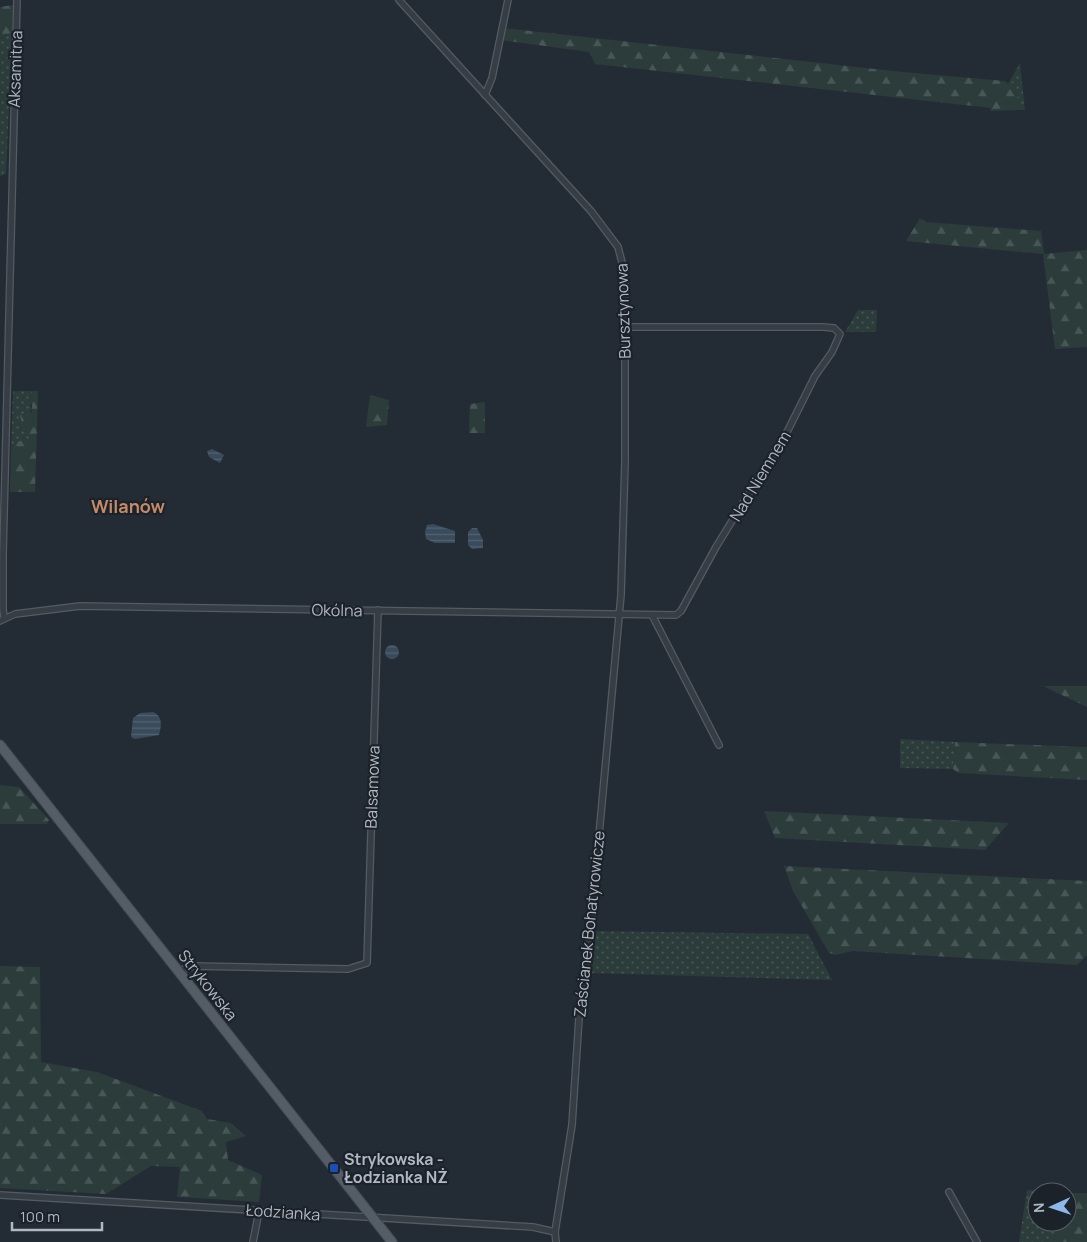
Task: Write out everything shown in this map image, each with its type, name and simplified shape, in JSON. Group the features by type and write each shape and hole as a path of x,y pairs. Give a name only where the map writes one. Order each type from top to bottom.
{"main road":[{"name":"Strykowska","path":"0,745 392,1242"}],"street":[{"name":"Aksamitna","path":"2,619 17,0"},
{"name":"Bursztynowa","path":"399,0 574,191 613,238 624,263 626,326 620,615"},
{"path":"486,95 492,78 508,0"},
{"name":"Nad Niemnem","path":"626,326 747,325 823,327 834,328 840,334 832,352 815,376 788,430 716,547 682,611 676,615"},
{"name":"Okólna","path":"2,619 15,614 80,606 676,615"},
{"name":"Balsamowa","path":"178,971 194,966 348,969 368,963 378,610"},
{"name":"Zaścianek Bohatyrowicze","path":"555,1232 572,1125 579,1018 592,912 620,615"},
{"path":"652,615 719,745"},
{"path":"949,1192 977,1242"},
{"name":"Łodzianka","path":"0,1195 533,1227 555,1232"},
{"path":"253,1242 259,1211"},
{"path":"555,1232 556,1242"}],"green space":[{"path":"13,5 12,32 0,39 0,7"},
{"path":"504,28 902,72 1005,81 1008,84 1016,83 1019,110 990,111 991,108 595,64 589,52 501,40"},
{"path":"12,32 6,174 0,176 0,39"},
{"path":"1020,63 1025,110 1019,110 1018,103 1008,84"},
{"path":"920,218 926,222 1041,231 1044,254 1087,250 1087,347 1055,349 1043,254 906,241"},
{"path":"858,310 877,310 876,332 845,332"},
{"path":"13,391 32,391 32,396 28,398 32,409 29,414 29,439 11,452"},
{"path":"32,391 38,391 35,492 10,492 11,452 17,442 29,438 29,433 23,429 20,415 32,412 32,404 28,405 26,400 32,396"},
{"path":"370,395 389,400 387,425 366,427"},
{"path":"485,402 485,433 469,433 470,404"},
{"path":"1043,686 1087,686 1087,707"},
{"path":"900,739 955,742 953,769 900,768"},
{"path":"955,742 1087,747 1087,780 958,773 953,769"},
{"path":"0,785 19,787 49,820 47,824 0,824"},
{"path":"764,811 1009,823 985,850 775,838"},
{"path":"784,866 1087,881 1087,955 1077,965 852,951 836,955 829,953 793,891"},
{"path":"595,931 808,934 832,980 589,973"},
{"path":"0,966 40,967 41,1062 97,1072 202,1111 207,1119 231,1123 246,1136 226,1142 228,1160 262,1175 259,1202 177,1197 180,1167 151,1166 106,1194 0,1188"},
{"path":"1027,1190 1027,1232 1058,1232 1052,1242 1019,1242"},
{"path":"1077,1192 1087,1193 1087,1242 1052,1242 1058,1232 1077,1232"}],"water":[{"path":"212,449 224,455 220,463 209,457 207,451"},
{"path":"433,524 455,531 455,543 435,543 426,539 427,525"},
{"path":"472,528 477,528 483,540 483,548 472,549 468,545 468,532"},
{"path":"389,645 395,645 399,652 395,659 389,659 385,655 385,649"},
{"path":"153,712 160,719 159,735 135,739 131,737 133,718 140,713"}],"place":[{"name":"Strykowska - Łodzianka NŻ","path":"334,1168"}],"district":[{"name":"Wilanów","path":"128,507"}]}
